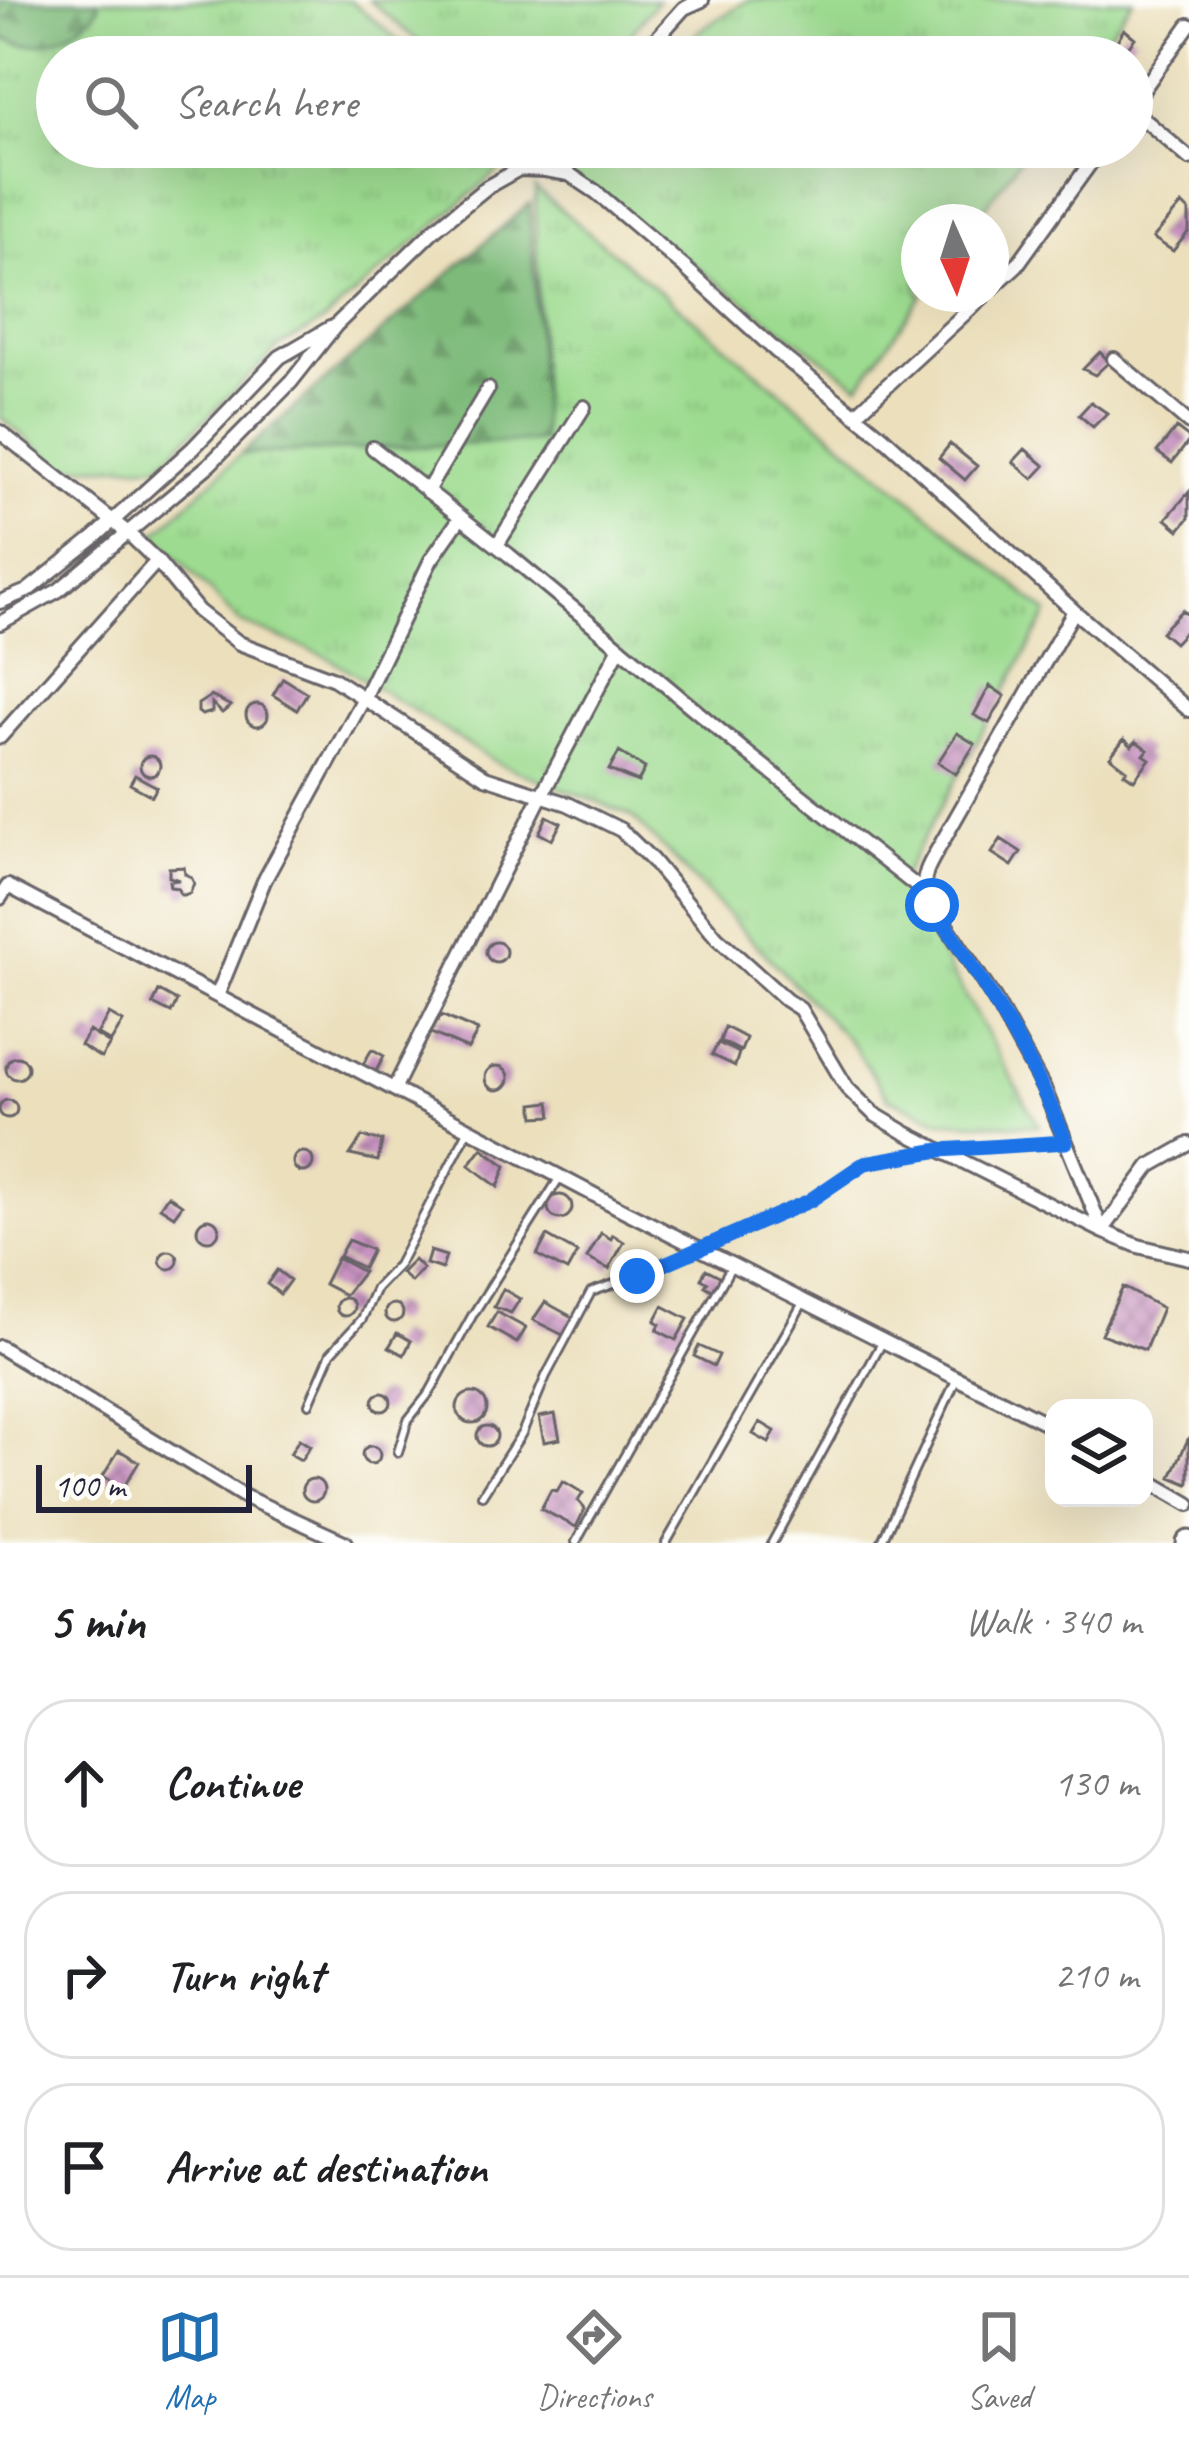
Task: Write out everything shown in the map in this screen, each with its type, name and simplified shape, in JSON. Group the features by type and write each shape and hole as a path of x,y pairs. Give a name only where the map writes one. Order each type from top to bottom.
{"street":[{"path":"659,36 684,8 702,0"},
{"path":"1153,77 1189,26"},
{"path":"1153,126 1189,158"},
{"path":"1009,272 1087,168"},
{"path":"0,623 59,590 226,448 291,382 336,325 434,230 487,187 519,170 545,170 569,174 596,192 1189,710"},
{"path":"855,415 966,312"},
{"path":"0,602 27,591 112,521 194,448 280,357 336,325"},
{"path":"1114,359 1189,423"},
{"path":"427,491 488,388"},
{"path":"497,545 584,407"},
{"path":"0,432 128,533 198,611 239,643 334,679 485,778 621,830 717,938 800,1009 847,1088 874,1114 1102,1231 1138,1246 1189,1258"},
{"path":"373,448 925,893 995,1000 1046,1091 1102,1231"},
{"path":"217,996 264,881 364,698 431,560 461,517"},
{"path":"0,737 157,561"},
{"path":"925,893 925,872 1074,611"},
{"path":"394,1089 620,647"},
{"path":"0,898 8,886 560,1177 1045,1422"},
{"path":"1102,1231 1150,1166 1189,1144"},
{"path":"0,1347 244,1497 346,1543"},
{"path":"1153,1483 1189,1504"}],"lane":[{"path":"309,1404 331,1353 362,1319 376,1288 398,1265 469,1129"},
{"path":"482,1496 522,1433 591,1292 809,1201 865,1163 940,1150 1066,1142"},
{"path":"398,1452 409,1420 560,1177"},
{"path":"576,1542 732,1265"},
{"path":"666,1543 804,1301"},
{"path":"772,1543 883,1340"},
{"path":"881,1543 958,1378"}],"green space":[{"path":"0,0 97,0 99,7 90,17 63,36 36,36 36,44 26,44 0,35"},
{"path":"97,0 350,0 393,36 36,36 36,168 502,168 320,324 280,346 159,465 61,467 0,417 0,35 9,41 99,7"},
{"path":"369,0 658,0 629,36 412,36"},
{"path":"748,0 1133,0 1107,36 694,36"},
{"path":"575,168 1013,168 988,204 901,204 901,312 910,312 859,385 569,174"},
{"path":"535,188 1048,613 900,881 1039,1126 941,1121 888,1098 852,1044 632,816 499,764 326,656 239,622 155,534 241,454 542,441"},
{"path":"530,203 543,441 241,454"}],"building":[{"path":"1182,204 1189,211 1189,231 1173,251 1153,238"},
{"path":"1100,352 1109,362 1095,375 1083,369"},
{"path":"1091,402 1107,413 1093,427 1079,415"},
{"path":"1176,428 1189,441 1172,463 1157,452"},
{"path":"950,444 977,466 965,480 939,458"},
{"path":"1025,449 1045,466 1033,479 1013,462"},
{"path":"1189,492 1189,518 1179,530 1166,519"},
{"path":"1182,610 1189,616 1189,627 1174,643 1161,632"},
{"path":"283,678 307,693 297,710 273,695"},
{"path":"990,686 1005,696 989,723 974,715"},
{"path":"211,696 231,706 222,713 212,703 212,712 202,715 198,704"},
{"path":"257,704 268,715 257,726 246,715"},
{"path":"957,733 975,744 956,774 938,762"},
{"path":"1124,739 1148,750 1144,755 1150,759 1134,780 1110,757"},
{"path":"619,752 645,768 638,782 609,770"},
{"path":"150,756 160,766 150,776 140,766"},
{"path":"135,775 157,787 152,796 130,784"},
{"path":"547,816 561,823 552,840 539,833"},
{"path":"1001,839 1021,852 1012,866 992,853"},
{"path":"184,867 194,883 190,893 181,895 170,887 169,881 179,880 169,877 169,868"},
{"path":"496,942 506,952 496,962 486,952"},
{"path":"159,991 177,1001 171,1013 153,1004"},
{"path":"109,1014 123,1022 111,1042 97,1034"},
{"path":"441,1015 478,1031 468,1049 431,1033"},
{"path":"725,1027 746,1038 741,1051 720,1041"},
{"path":"89,1031 110,1044 101,1058 80,1045"},
{"path":"718,1043 739,1053 735,1066 712,1055"},
{"path":"372,1049 384,1056 373,1077 360,1070"},
{"path":"17,1057 28,1068 17,1079 6,1068"},
{"path":"497,1066 509,1078 497,1090 485,1078"},
{"path":"8,1100 17,1109 8,1118 -1,1109"},
{"path":"550,1102 552,1116 535,1117 533,1104"},
{"path":"362,1137 382,1141 378,1161 350,1155"},
{"path":"482,1148 506,1166 498,1187 469,1165"},
{"path":"303,1152 313,1162 303,1172 293,1162"},
{"path":"168,1195 182,1205 174,1216 160,1207"},
{"path":"560,1195 572,1207 560,1219 548,1207"},
{"path":"208,1219 219,1230 208,1241 197,1230"},
{"path":"601,1233 624,1242 609,1269 587,1258"},
{"path":"547,1236 577,1253 567,1271 537,1255"},
{"path":"348,1240 372,1250 363,1268 339,1256"},
{"path":"169,1251 178,1260 169,1269 160,1260"},
{"path":"430,1251 446,1256 442,1269 426,1264"},
{"path":"337,1258 363,1272 345,1295 324,1284"},
{"path":"414,1260 423,1269 411,1282 401,1273"},
{"path":"706,1269 721,1277 714,1291 701,1279"},
{"path":"277,1270 290,1280 280,1294 267,1284"},
{"path":"1123,1287 1162,1308 1145,1350 1101,1334"},
{"path":"503,1289 520,1299 511,1313 494,1307"},
{"path":"345,1298 354,1307 345,1316 336,1307"},
{"path":"545,1302 574,1318 565,1336 533,1320"},
{"path":"394,1304 403,1313 394,1322 385,1313"},
{"path":"663,1306 688,1319 676,1340 657,1330 660,1324 655,1321"},
{"path":"497,1312 526,1328 517,1343 488,1327"},
{"path":"397,1333 411,1341 404,1355 389,1347"},
{"path":"699,1346 719,1355 714,1366 694,1356"},
{"path":"382,1393 391,1402 382,1411 373,1402"},
{"path":"472,1393 483,1397 487,1408 483,1419 472,1423 461,1419 457,1408 461,1397"},
{"path":"555,1414 560,1439 544,1442 539,1417"},
{"path":"760,1422 775,1431 769,1443 753,1434"},
{"path":"487,1426 497,1436 487,1446 477,1436"},
{"path":"1189,1437 1189,1482 1188,1484 1171,1477"},
{"path":"299,1439 310,1446 301,1460 290,1454"},
{"path":"371,1446 380,1455 371,1464 362,1455"},
{"path":"119,1450 139,1462 123,1488 103,1476"},
{"path":"313,1479 324,1490 313,1501 302,1490"},
{"path":"563,1481 583,1493 578,1501 585,1509 576,1527 541,1509 551,1490 557,1491"}],"route":[{"path":"637,1276 809,1201 865,1163 940,1150 1066,1142 1046,1091 995,1000 932,905"}]}
